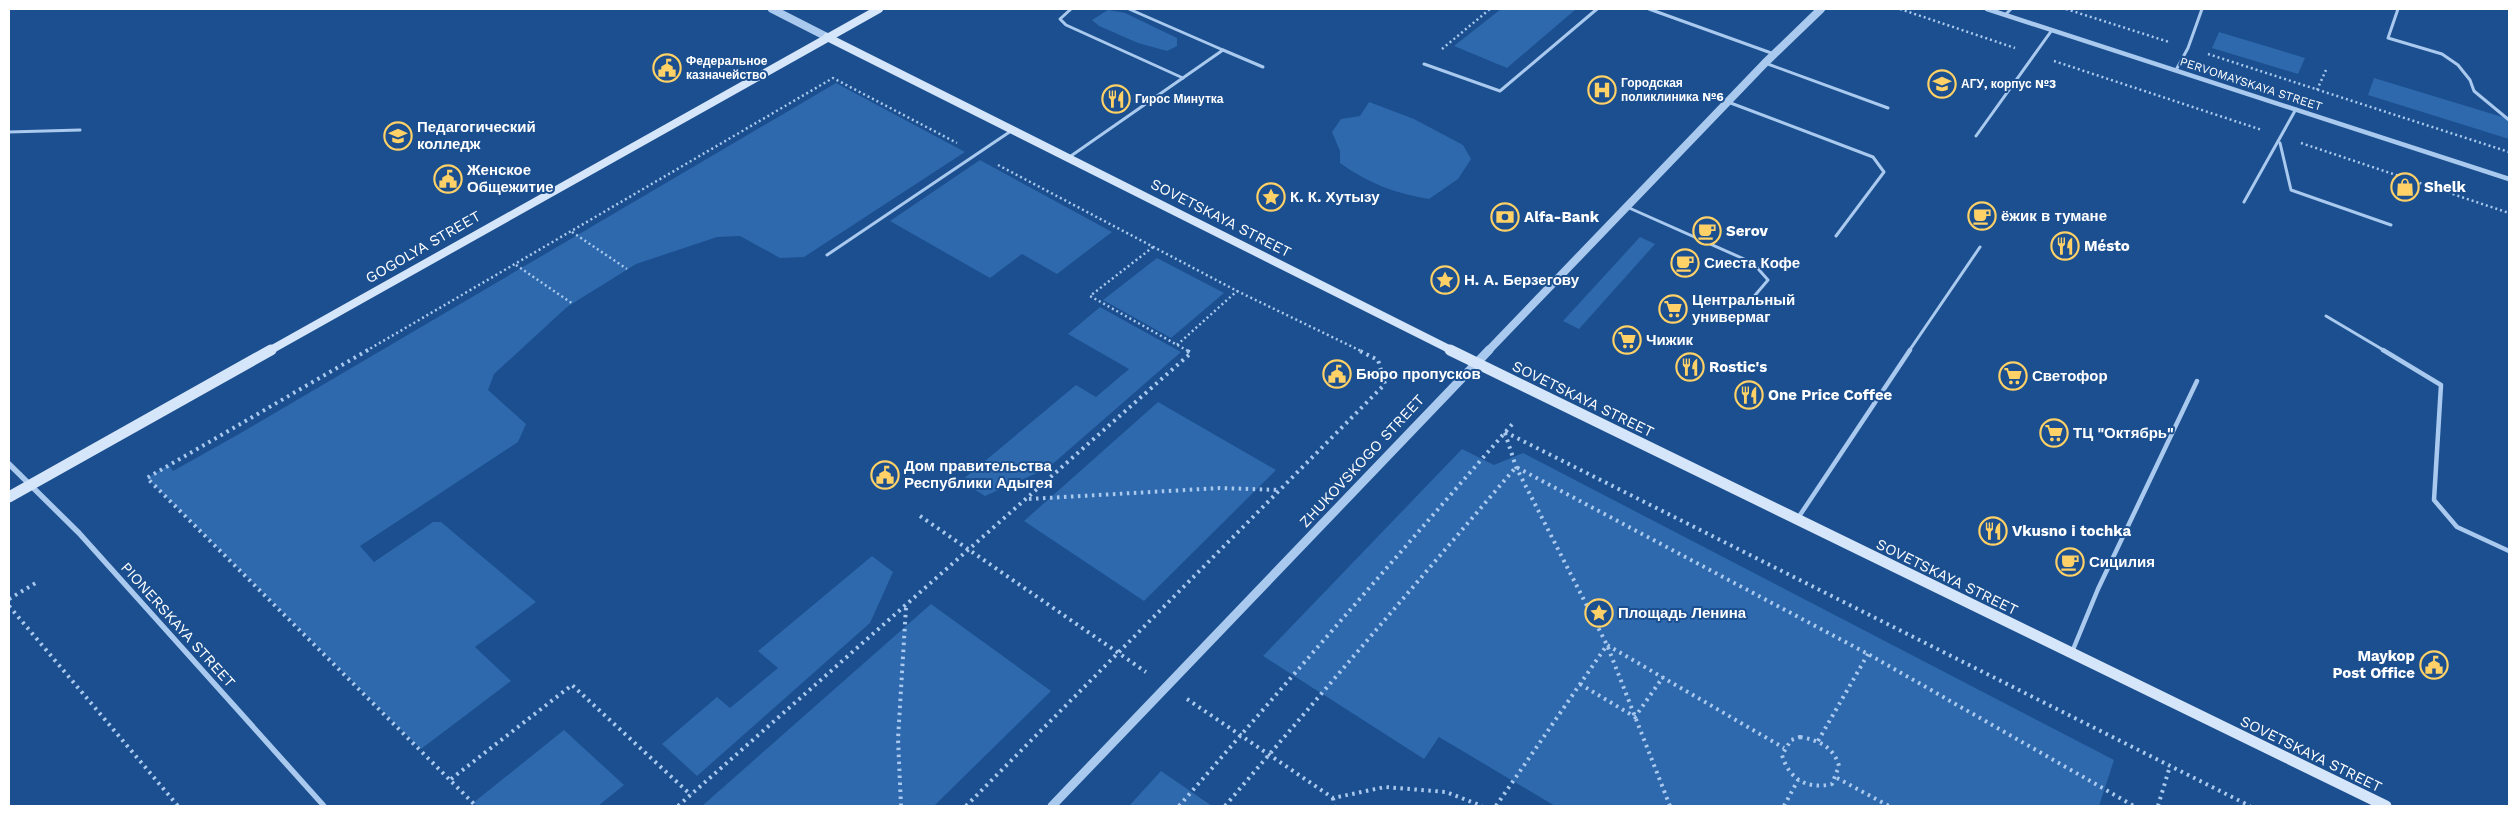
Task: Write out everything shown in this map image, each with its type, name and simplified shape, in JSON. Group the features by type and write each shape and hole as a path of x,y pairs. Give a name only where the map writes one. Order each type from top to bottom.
{"main road":[{"name":"GOGOLYA STREET","path":"9,497 879,9"},
{"name":"SOVETSKAYA STREET","path":"827,37 1476,363 2386,806"}],"street":[{"name":"SOVETSKAYA STREET","path":"772,9 827,37"},
{"name":"ZHUKOVSKOGO STREET","path":"1052,806 1765,63 1821,9"},
{"name":"PERVOMAYSKAYA STREET","path":"1987,9 2509,179"},
{"name":"PIONERSKAYA STREET","path":"9,464 79,532 324,806"}],"lane":[{"path":"1071,9 1060,19 1066,25 1183,78"},
{"path":"1129,9 1262,67"},
{"path":"1424,64 1500,91 1597,9"},
{"path":"1650,9 1774,54"},
{"path":"2005,15 2010,9"},
{"path":"2176,70 2188,48 2202,9"},
{"path":"2398,9 2388,38 2442,54 2458,65 2470,80 2474,91 2509,120"},
{"path":"1976,136 2052,30"},
{"path":"1068,158 1223,50"},
{"path":"1765,63 1888,108"},
{"path":"1728,102 1873,157 1884,172 1836,236"},
{"path":"2244,202 2264,164 2283,138 2296,109"},
{"path":"9,132 80,130"},
{"path":"827,255 1013,130"},
{"path":"2280,143 2291,190 2391,225"},
{"path":"1627,207 1753,263 1768,280 1751,300"},
{"path":"1797,520 1829,469 1980,247"},
{"path":"2326,316 2441,385 2434,500 2457,527 2509,551"},
{"path":"2071,654 2098,589 2197,381"}],"path":[{"path":"1424,64 1490,9"},
{"path":"1900,9 2509,214"},
{"path":"2066,9 2509,152"},
{"path":"2318,90 2326,70"},
{"path":"476,806 147,478 516,265 833,78 1237,291 1378,360 1386,384 966,806"},
{"path":"572,232 627,269"},
{"path":"678,806 1191,353 1090,296 1153,247"},
{"path":"516,265 572,304"},
{"path":"1177,345 1237,291"},
{"path":"1179,806 1515,420"},
{"path":"1505,432 1516,467 1607,645 1670,806"},
{"path":"1505,432 2250,806"},
{"path":"1516,467 1868,654 2134,806"},
{"path":"1225,806 1516,467"},
{"path":"1027,499 1220,488 1280,490"},
{"path":"920,516 1118,654"},
{"path":"9,598 38,581"},
{"path":"9,606 178,806"},
{"path":"901,806 898,739 906,606"},
{"path":"1607,645 1784,748"},
{"path":"1496,806 1607,645"},
{"path":"1818,741 1868,654"},
{"path":"1635,717 1662,678"},
{"path":"1580,684 1635,717"},
{"path":"451,779 572,685 691,795"},
{"path":"1241,736 1333,798 1385,787 1446,792 1482,806"},
{"path":"1800,737 1818,741 1831,749 1837,758 1840,768 1837,778 1832,784 1822,787 1811,786 1798,780 1784,765 1782,755 1784,748 1791,740 1800,737"},
{"path":"2158,806 2170,766"},
{"path":"1837,778 1889,806"},
{"path":"1784,806 1798,780"},
{"path":"1333,798 1334,806"}],"shaded area":[{"path":"1501,9 1576,9 1507,68 1454,46"},
{"path":"1108,10 1125,13 1177,38 1177,46 1167,51 1138,43 1099,26 1092,20"},
{"path":"2219,32 2305,58 2298,74 2212,48"},
{"path":"2374,78 2509,119 2509,139 2368,95"},
{"path":"836,83 965,152 804,257 780,258 740,236 717,237 636,264 567,307 494,374 488,390 526,424 518,442 360,546 374,562 433,522 441,522 536,602 475,647 511,681 421,749 147,478 169,465 173,471 239,434"},
{"path":"1369,102 1414,119 1463,145 1471,159 1458,179 1429,199 1383,187 1340,163 1340,151 1332,132 1341,119 1360,116"},
{"path":"980,160 1112,232 1057,274 1022,254 990,278 890,221"},
{"path":"1640,237 1655,244 1579,329 1563,321"},
{"path":"1157,258 1224,293 1171,338 1103,300"},
{"path":"1100,307 1181,352 1048,468 985,496 961,481 1076,385 1096,397 1129,369 1068,334"},
{"path":"1158,402 1276,470 1144,601 1024,521"},
{"name":"Площадь Ленина","path":"1462,449 1494,465 1523,453 2114,760 2099,806 1555,806 1439,737 1424,759 1263,656"},
{"path":"872,556 893,572 870,623 697,776 662,744 717,697 730,708 778,668 758,651"},
{"path":"931,604 1051,691 934,806 702,806"},
{"path":"564,730 624,785 598,806 476,806 473,803"},
{"path":"1161,771 1212,806 1129,806"}],"place":[{"name":"Федеральное казначейство","path":"667,68"},
{"name":"АГУ, корпус №3","path":"1942,84"},
{"name":"Городская поликлиника №6","path":"1602,90"},
{"name":"Гирос Минутка","path":"1116,99"},
{"name":"Педагогический колледж","path":"398,136"},
{"name":"Женское Общежитие","path":"448,179"},
{"name":"Shelk","path":"2405,187"},
{"name":"К. К. Хутызу","path":"1271,197"},
{"name":"ёжик в тумане","path":"1982,216"},
{"name":"Alfa-Bank","path":"1505,217"},
{"name":"Serov","path":"1707,231"},
{"name":"Mésto","path":"2065,246"},
{"name":"Сиеста Кофе","path":"1685,263"},
{"name":"Н. А. Берзегову","path":"1445,280"},
{"name":"Центральный универмаг","path":"1673,309"},
{"name":"Чижик","path":"1627,340"},
{"name":"Rostic's","path":"1690,367"},
{"name":"Бюро пропусков","path":"1337,374"},
{"name":"Светофор","path":"2013,376"},
{"name":"One Price Coffee","path":"1749,395"},
{"name":"ТЦ \"Октябрь\"","path":"2054,433"},
{"name":"Дом правительства Республики Адыгея","path":"885,475"},
{"name":"Vkusno i tochka","path":"1993,531"},
{"name":"Сицилия","path":"2070,562"},
{"name":"Площадь Ленина","path":"1599,613"},
{"name":"Maykop Post Office","path":"2434,665"}]}
